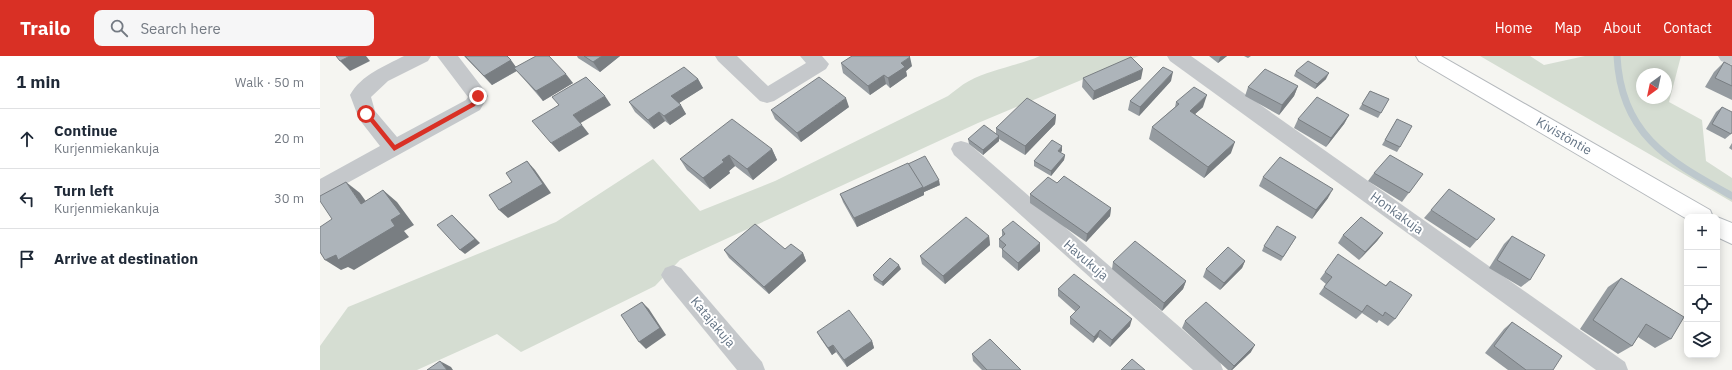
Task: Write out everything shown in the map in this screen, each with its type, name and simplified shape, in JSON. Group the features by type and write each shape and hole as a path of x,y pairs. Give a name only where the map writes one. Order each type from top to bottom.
{"main road":[{"name":"Kivistöntie","path":"1426,56 1697,214"},
{"path":"1720,228 1732,234"}],"street":[{"path":"394,148 366,114 360,95 381,76 422,56"},
{"path":"320,190 473,105 478,96 447,56"},
{"path":"725,56 767,96 819,64 810,56"},
{"name":"Honkakuja","path":"1178,56 1616,370"},
{"path":"1728,56 1732,58"},
{"name":"Havukuja","path":"961,149 1211,370"},
{"name":"Katajakuja","path":"673,275 753,370"}],"shaded area":[{"path":"1040,56 1139,56 978,123 680,260 655,286 521,352 497,334 417,370 320,370 320,346 348,307 556,222 653,159 700,211 775,181 948,96 963,84 977,77"},
{"path":"1480,56 1530,56 1544,65 1585,56 1681,56 1672,90 1672,68 1636,68 1636,104 1672,104 1702,120 1706,161 1732,178 1732,202"}],"building":[{"path":"336,56 350,56 340,61"},
{"path":"465,56 507,56 511,60 484,76"},
{"path":"536,56 549,56 566,74 536,91 514,68"},
{"path":"584,56 602,56 593,62"},
{"path":"852,56 910,57 901,63 905,67 888,78 884,75 868,86 841,63"},
{"path":"1131,57 1143,69 1094,91 1083,78"},
{"path":"1308,61 1329,73 1317,84 1296,71"},
{"path":"1724,62 1732,66 1732,86 1715,78"},
{"path":"684,67 698,79 671,96 681,105 664,116 659,112 648,120 629,102"},
{"path":"1163,67 1173,72 1140,107 1130,101"},
{"path":"1265,69 1298,86 1282,105 1248,87"},
{"path":"586,77 605,96 573,115 582,125 551,143 532,121 559,105 552,97"},
{"path":"819,77 846,98 797,133 771,110"},
{"path":"1194,87 1207,95 1190,111 1235,142 1208,167 1152,127 1179,104 1176,102"},
{"path":"1370,91 1389,99 1381,113 1362,104"},
{"path":"1317,97 1349,115 1331,138 1298,119"},
{"path":"1027,98 1056,115 1025,146 996,128"},
{"path":"1722,107 1732,112 1731,134 1712,124"},
{"path":"732,119 772,149 747,169 729,155 722,160 724,162 703,178 680,159"},
{"path":"1397,119 1412,126 1400,147 1385,140"},
{"path":"984,125 999,136 983,150 968,139"},
{"path":"1052,140 1062,146 1058,151 1065,155 1051,171 1034,161"},
{"path":"1390,155 1423,174 1409,193 1374,173"},
{"path":"925,156 939,180 923,188 908,164"},
{"path":"1280,157 1333,189 1316,210 1263,177"},
{"path":"527,161 543,184 499,210 489,195 512,182 506,173"},
{"path":"908,163 923,187 854,218 840,194"},
{"path":"1064,176 1111,208 1087,234 1030,194 1048,177 1057,183"},
{"path":"346,182 361,204 383,190 401,214 391,220 395,226 338,260 336,255 325,260 320,252 320,227 332,219 320,201 320,196"},
{"path":"1449,189 1495,219 1477,240 1431,210"},
{"path":"452,215 475,239 460,250 437,225"},
{"path":"966,217 989,236 943,276 920,256"},
{"path":"1361,217 1383,233 1365,252 1343,235"},
{"path":"1013,221 1040,243 1018,263 1002,249 1006,245 999,239 1005,234 1002,230"},
{"path":"755,224 785,249 791,244 803,253 764,287 724,250"},
{"path":"1277,226 1296,237 1283,257 1264,246"},
{"path":"1512,236 1545,255 1530,280 1497,260"},
{"path":"1135,241 1186,281 1164,303 1113,262"},
{"path":"1228,247 1245,261 1224,283 1206,269"},
{"path":"1338,254 1386,286 1390,281 1412,295 1395,319 1385,312 1383,316 1367,305 1362,312 1324,287 1332,277 1325,272"},
{"path":"890,258 899,265 882,282 873,275"},
{"path":"1074,274 1132,319 1112,340 1100,330 1094,337 1070,317 1080,307 1058,289"},
{"path":"1621,278 1684,317 1671,339 1646,324 1632,346 1593,320"},
{"path":"642,302 660,328 639,342 621,315"},
{"path":"1206,302 1255,345 1234,366 1185,321"},
{"path":"849,310 872,341 844,360 833,345 828,348 817,332"},
{"path":"1512,322 1562,356 1553,370 1526,370 1494,346"},
{"path":"990,339 1021,370 987,370 972,354"},
{"path":"1132,359 1145,370 1121,370"},
{"path":"440,361 447,370 427,370"}],"waterway":[{"path":"1617,56 1621,84 1628,107 1639,126 1653,143 1669,157 1688,171 1732,196"}],"route":[{"path":"366,114 394,148 473,105 478,96"}]}
